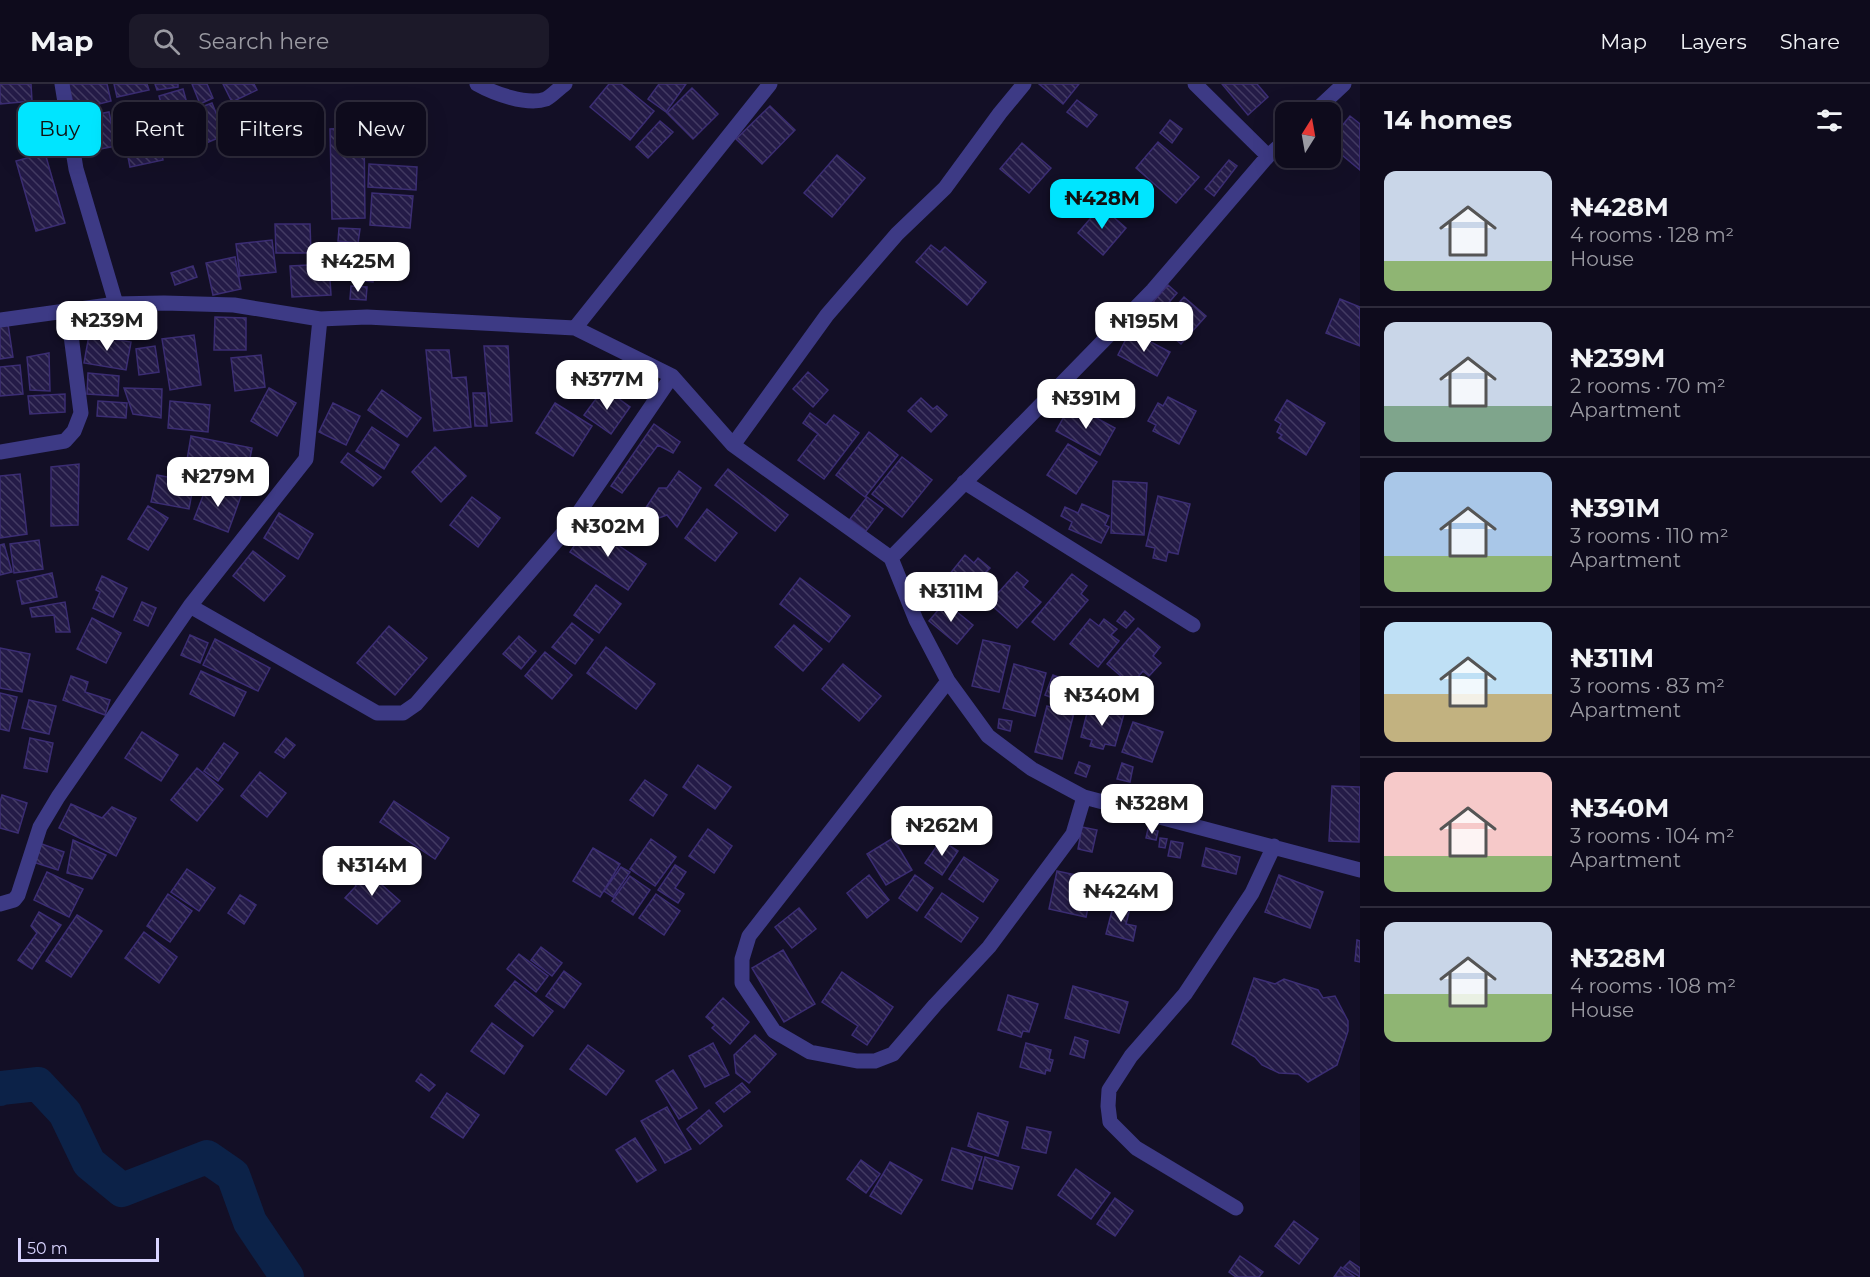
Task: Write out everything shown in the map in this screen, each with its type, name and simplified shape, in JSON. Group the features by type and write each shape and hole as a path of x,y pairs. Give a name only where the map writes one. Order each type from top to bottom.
{"street":[{"path":"62,84 76,169 116,304"},
{"path":"477,84 488,91 519,100 546,99 565,84"},
{"path":"574,328 770,84"},
{"path":"733,446 827,315 897,234 945,188 1024,84"},
{"path":"1195,84 1268,156"},
{"path":"1325,102 1344,84"},
{"path":"891,558 1153,290 1275,150"},
{"path":"0,320 116,304 234,305 320,319 367,317 574,328 672,376 733,446 891,558 916,620 948,681 988,736 1032,769 1084,797 1360,870"},
{"path":"0,452 65,441 74,431 81,413 68,312"},
{"path":"0,904 14,900 18,895 40,827 58,797 190,606 306,459 320,319"},
{"path":"190,606 377,713 403,713 416,705 571,524 672,376"},
{"path":"964,482 1193,625"},
{"path":"948,681 749,936 741,959 742,983 774,1031 810,1052 857,1061 875,1061 893,1054 989,947 1073,834 1084,797"},
{"path":"1236,1208 1136,1148 1110,1122 1109,1090 1131,1056 1185,994 1251,893 1274,846"}],"building":[{"path":"0,84 31,84 32,101 0,104"},
{"path":"68,84 107,84 111,101 101,104 73,102"},
{"path":"114,84 147,84 149,90 117,97"},
{"path":"155,84 178,84 178,87 157,90"},
{"path":"192,84 207,84 213,98 199,102"},
{"path":"223,84 254,84 257,90 232,102"},
{"path":"609,84 621,84 654,111 630,140 590,107"},
{"path":"659,84 686,84 666,112 648,99"},
{"path":"1039,84 1079,84 1063,104"},
{"path":"1222,84 1257,84 1268,97 1248,115"},
{"path":"692,88 718,114 693,139 667,113"},
{"path":"183,89 187,102 161,102 159,96"},
{"path":"1077,100 1097,115 1087,127 1067,112"},
{"path":"212,103 218,118 218,138 206,143 206,105"},
{"path":"770,106 795,130 762,164 736,139"},
{"path":"109,112 113,147 101,149 101,114"},
{"path":"1350,116 1360,124 1360,170 1341,154 1341,127"},
{"path":"1170,120 1182,129 1172,143 1160,133"},
{"path":"660,121 673,132 648,158 636,147"},
{"path":"330,129 336,129 336,156 364,156 365,218 332,219"},
{"path":"1158,142 1199,177 1176,203 1136,168"},
{"path":"1022,143 1051,168 1029,193 1000,169"},
{"path":"837,155 865,178 832,217 804,193"},
{"path":"34,156 46,156 65,223 36,231 16,161"},
{"path":"128,156 162,156 163,160 130,167"},
{"path":"1229,160 1237,166 1214,196 1205,189"},
{"path":"369,164 417,167 416,190 368,187"},
{"path":"372,193 413,196 410,228 370,225"},
{"path":"1101,206 1126,228 1103,255 1078,233"},
{"path":"275,224 310,224 311,253 276,253"},
{"path":"339,228 360,229 358,243 338,241"},
{"path":"272,240 276,272 240,276 236,244"},
{"path":"931,245 940,252 945,247 986,282 967,305 916,262"},
{"path":"351,256 375,258 373,282 349,279"},
{"path":"235,257 241,289 213,295 206,263"},
{"path":"329,264 331,295 292,297 290,266"},
{"path":"193,266 197,277 175,285 171,273"},
{"path":"1168,285 1177,293 1152,322 1142,314"},
{"path":"351,286 367,287 366,300 350,299"},
{"path":"1184,297 1206,316 1181,344 1159,325"},
{"path":"1340,299 1360,307 1360,346 1326,333"},
{"path":"215,317 246,318 246,350 214,350"},
{"path":"8,324 13,357 0,359 0,325"},
{"path":"1130,331 1170,352 1157,376 1118,355"},
{"path":"89,335 131,342 126,370 84,363"},
{"path":"194,335 201,385 170,390 162,339"},
{"path":"155,346 159,372 139,375 136,349"},
{"path":"484,346 508,346 512,421 491,423"},
{"path":"426,350 449,350 452,378 466,377 471,427 434,431"},
{"path":"49,353 50,391 30,390 27,357"},
{"path":"261,355 265,387 235,391 231,358"},
{"path":"20,365 23,394 0,396 0,367"},
{"path":"808,372 828,390 813,407 793,389"},
{"path":"88,373 119,376 118,396 87,394"},
{"path":"124,388 162,389 161,418 133,414"},
{"path":"269,388 296,403 277,436 251,421"},
{"path":"604,388 630,407 611,434 584,415"},
{"path":"382,390 421,418 407,437 368,410"},
{"path":"1098,390 1124,404 1118,416 1091,402"},
{"path":"473,393 485,393 487,426 475,426"},
{"path":"65,394 65,412 30,414 28,396"},
{"path":"1168,397 1196,411 1179,444 1153,431 1156,425 1148,421 1158,403 1163,406"},
{"path":"921,398 933,409 937,406 947,415 931,432 908,411"},
{"path":"1287,400 1325,423 1306,455 1279,438 1282,435 1277,432 1281,424 1275,420"},
{"path":"98,401 127,403 126,418 97,416"},
{"path":"170,401 210,405 208,432 168,428"},
{"path":"333,403 360,416 346,445 319,432"},
{"path":"555,403 592,426 573,456 536,433"},
{"path":"1071,404 1115,428 1100,455 1056,431"},
{"path":"810,413 826,425 834,415 859,433 824,479 798,460 818,434 803,423"},
{"path":"654,424 680,442 673,453 658,445 622,493 611,486"},
{"path":"372,427 399,445 384,469 356,451"},
{"path":"869,432 898,455 865,497 836,475"},
{"path":"191,436 252,448 245,483 185,472"},
{"path":"1068,444 1097,462 1076,494 1047,475"},
{"path":"435,447 466,476 441,502 412,472"},
{"path":"348,453 381,477 373,486 341,462"},
{"path":"902,457 932,480 902,517 872,494"},
{"path":"79,464 78,525 51,526 51,467"},
{"path":"728,469 788,515 775,531 715,485"},
{"path":"679,471 701,488 677,527 667,515 659,518 645,509 659,488 667,488"},
{"path":"20,474 27,534 0,538 0,476"},
{"path":"157,475 194,482 189,509 151,502"},
{"path":"1113,481 1147,483 1144,535 1111,533"},
{"path":"208,483 241,496 228,532 194,519"},
{"path":"1158,496 1190,504 1178,554 1168,552 1166,561 1153,558 1155,548 1146,546"},
{"path":"472,497 500,518 478,547 450,525"},
{"path":"867,497 883,509 866,531 850,519"},
{"path":"1082,504 1109,516 1105,525 1109,527 1101,543 1069,529 1072,522 1061,516 1065,507 1078,513"},
{"path":"148,506 168,518 148,550 128,539"},
{"path":"707,509 737,533 715,561 685,538"},
{"path":"279,513 313,534 298,559 264,538"},
{"path":"588,525 646,564 628,590 570,552"},
{"path":"39,540 43,569 14,573 10,544"},
{"path":"4,544 12,572 0,575 0,545"},
{"path":"253,551 285,576 264,601 233,576"},
{"path":"965,555 974,563 978,558 990,568 985,573 996,582 976,606 945,580"},
{"path":"1017,572 1028,581 1023,587 1041,602 1017,628 989,603"},
{"path":"52,573 57,597 22,604 17,581"},
{"path":"1072,574 1087,586 1081,594 1088,600 1054,640 1032,622"},
{"path":"102,576 127,588 113,617 93,608 100,592 96,590"},
{"path":"800,578 850,616 829,642 780,604"},
{"path":"596,585 621,604 599,633 574,615"},
{"path":"65,602 70,632 56,632 54,615 32,617 30,608"},
{"path":"142,602 156,608 148,626 134,620"},
{"path":"945,602 973,625 957,644 929,621"},
{"path":"1125,611 1134,619 1126,628 1117,621"},
{"path":"92,618 121,633 106,663 77,649"},
{"path":"1090,619 1099,626 1104,619 1117,629 1111,635 1119,641 1098,667 1070,644"},
{"path":"572,623 593,640 575,664 552,647"},
{"path":"794,625 822,649 803,671 775,647"},
{"path":"389,626 427,658 395,695 357,663"},
{"path":"1138,628 1160,647 1153,656 1161,663 1149,676 1143,671 1131,685 1107,664"},
{"path":"190,635 208,643 200,663 181,655"},
{"path":"519,636 536,651 521,669 503,654"},
{"path":"215,639 270,668 258,691 203,665"},
{"path":"983,640 1010,646 999,692 972,686"},
{"path":"606,647 655,684 636,709 587,673"},
{"path":"0,648 30,654 22,692 0,688"},
{"path":"545,652 572,675 552,699 525,676"},
{"path":"843,664 881,696 859,721 822,689"},
{"path":"1014,664 1046,673 1035,716 1003,708"},
{"path":"201,671 246,692 234,716 190,694"},
{"path":"1053,675 1089,689 1081,709 1045,695"},
{"path":"71,676 88,682 85,692 110,700 105,715 63,700"},
{"path":"0,693 17,697 9,731 0,729"},
{"path":"29,700 56,706 49,734 22,728"},
{"path":"1089,705 1124,714 1115,746 1105,744 1103,749 1090,746 1092,740 1081,737"},
{"path":"1047,706 1074,713 1062,759 1035,752"},
{"path":"999,719 1012,721 1010,731 998,728"},
{"path":"1133,722 1163,732 1152,762 1122,752"},
{"path":"142,732 178,755 161,781 125,758"},
{"path":"30,738 53,743 47,772 24,768"},
{"path":"286,738 295,745 284,758 275,752"},
{"path":"224,743 238,753 218,781 204,771"},
{"path":"1079,762 1090,766 1086,777 1075,773"},
{"path":"1122,763 1133,767 1130,782 1117,779"},
{"path":"698,765 731,787 715,809 683,787"},
{"path":"197,768 223,789 197,821 171,800"},
{"path":"260,772 286,793 267,817 241,796"},
{"path":"645,780 667,795 653,816 630,800"},
{"path":"1332,786 1360,787 1359,842 1329,841"},
{"path":"2,795 27,803 18,833 0,828"},
{"path":"394,801 449,838 435,859 380,822"},
{"path":"71,804 102,818 112,807 136,818 116,856 59,828"},
{"path":"1082,827 1097,830 1092,852 1078,849"},
{"path":"708,829 732,846 714,873 689,856"},
{"path":"1148,829 1158,831 1156,840 1146,838"},
{"path":"893,838 912,870 886,885 867,854"},
{"path":"1160,838 1167,839 1165,848 1159,847"},
{"path":"651,839 676,857 655,886 630,869"},
{"path":"73,840 106,855 92,879 67,873"},
{"path":"941,840 958,851 942,875 925,863"},
{"path":"1171,841 1183,843 1180,858 1168,856"},
{"path":"39,843 64,852 58,870 33,862"},
{"path":"593,848 620,864 600,897 573,881"},
{"path":"1206,848 1240,857 1236,874 1202,866"},
{"path":"964,857 998,880 983,902 949,879"},
{"path":"675,865 686,872 675,888 684,894 678,903 658,890"},
{"path":"621,867 630,872 613,897 604,891"},
{"path":"187,869 215,888 199,911 171,892"},
{"path":"364,869 400,901 377,924 345,898 356,886 353,880"},
{"path":"1057,871 1081,876 1079,888 1092,890 1086,917 1049,909"},
{"path":"47,872 83,889 69,917 34,900"},
{"path":"869,875 889,900 867,918 847,893"},
{"path":"915,875 933,888 917,911 899,898"},
{"path":"1279,875 1323,892 1310,928 1265,912"},
{"path":"630,876 650,890 633,915 612,901"},
{"path":"942,893 978,918 961,942 925,917"},
{"path":"168,894 192,911 170,942 147,926"},
{"path":"656,894 680,911 664,935 639,918"},
{"path":"240,895 256,905 244,924 228,913"},
{"path":"1114,903 1130,908 1126,924 1136,926 1133,941 1106,934"},
{"path":"799,908 816,929 792,948 775,927"},
{"path":"39,912 61,925 32,969 18,960 37,933 31,926"},
{"path":"77,915 102,931 71,977 46,961"},
{"path":"144,932 177,957 159,983 125,958"},
{"path":"1357,940 1360,941 1360,962 1355,961"},
{"path":"541,947 562,963 552,976 531,960"},
{"path":"783,950 815,1004 784,1022 752,968"},
{"path":"519,954 548,976 536,992 507,969"},
{"path":"564,971 581,984 564,1008 546,996"},
{"path":"842,972 893,1007 867,1045 852,1035 858,1026 822,1002"},
{"path":"1254,978 1275,984 1284,979 1318,990 1323,998 1335,996 1348,1021 1348,1031 1337,1065 1308,1082 1298,1074 1279,1073 1262,1065 1255,1057 1232,1044"},
{"path":"515,981 553,1011 533,1036 495,1006"},
{"path":"1073,986 1128,1002 1119,1033 1065,1018"},
{"path":"1008,995 1038,1004 1029,1032 1023,1031 1021,1037 998,1030"},
{"path":"723,998 749,1022 730,1044 712,1028 715,1025 706,1017"},
{"path":"492,1023 523,1046 504,1074 471,1051"},
{"path":"755,1035 776,1054 749,1083 736,1073 734,1055"},
{"path":"1075,1037 1088,1041 1084,1058 1070,1054"},
{"path":"713,1043 729,1075 705,1087 689,1056"},
{"path":"1026,1043 1051,1050 1049,1059 1053,1060 1050,1071 1046,1070 1045,1074 1020,1067"},
{"path":"588,1045 624,1071 606,1095 570,1069"},
{"path":"673,1070 697,1108 679,1119 656,1081"},
{"path":"421,1074 435,1085 429,1091 416,1081"},
{"path":"742,1083 750,1092 724,1112 716,1103"},
{"path":"447,1093 479,1115 463,1138 431,1117"},
{"path":"667,1107 691,1149 665,1163 641,1121"},
{"path":"709,1110 722,1126 700,1144 687,1129"},
{"path":"978,1113 1008,1122 998,1156 968,1146"},
{"path":"1027,1127 1051,1132 1046,1153 1022,1148"},
{"path":"635,1138 656,1170 637,1182 616,1150"},
{"path":"952,1148 982,1157 972,1189 942,1180"},
{"path":"985,1157 1019,1167 1012,1189 979,1180"},
{"path":"861,1160 880,1174 866,1193 847,1179"},
{"path":"890,1162 922,1180 901,1214 870,1196"},
{"path":"1076,1169 1110,1193 1091,1219 1058,1195"},
{"path":"1115,1198 1133,1211 1115,1236 1097,1224"},
{"path":"1294,1221 1318,1239 1299,1264 1275,1246"},
{"path":"1240,1256 1263,1272 1259,1277 1236,1277 1229,1272"},
{"path":"1350,1261 1360,1268 1360,1277 1344,1267"},
{"path":"1341,1267 1355,1277 1334,1277"}],"waterway":[{"path":"0,1089 38,1084 65,1113 89,1163 122,1190 207,1157 233,1175 250,1222 287,1277"}]}
